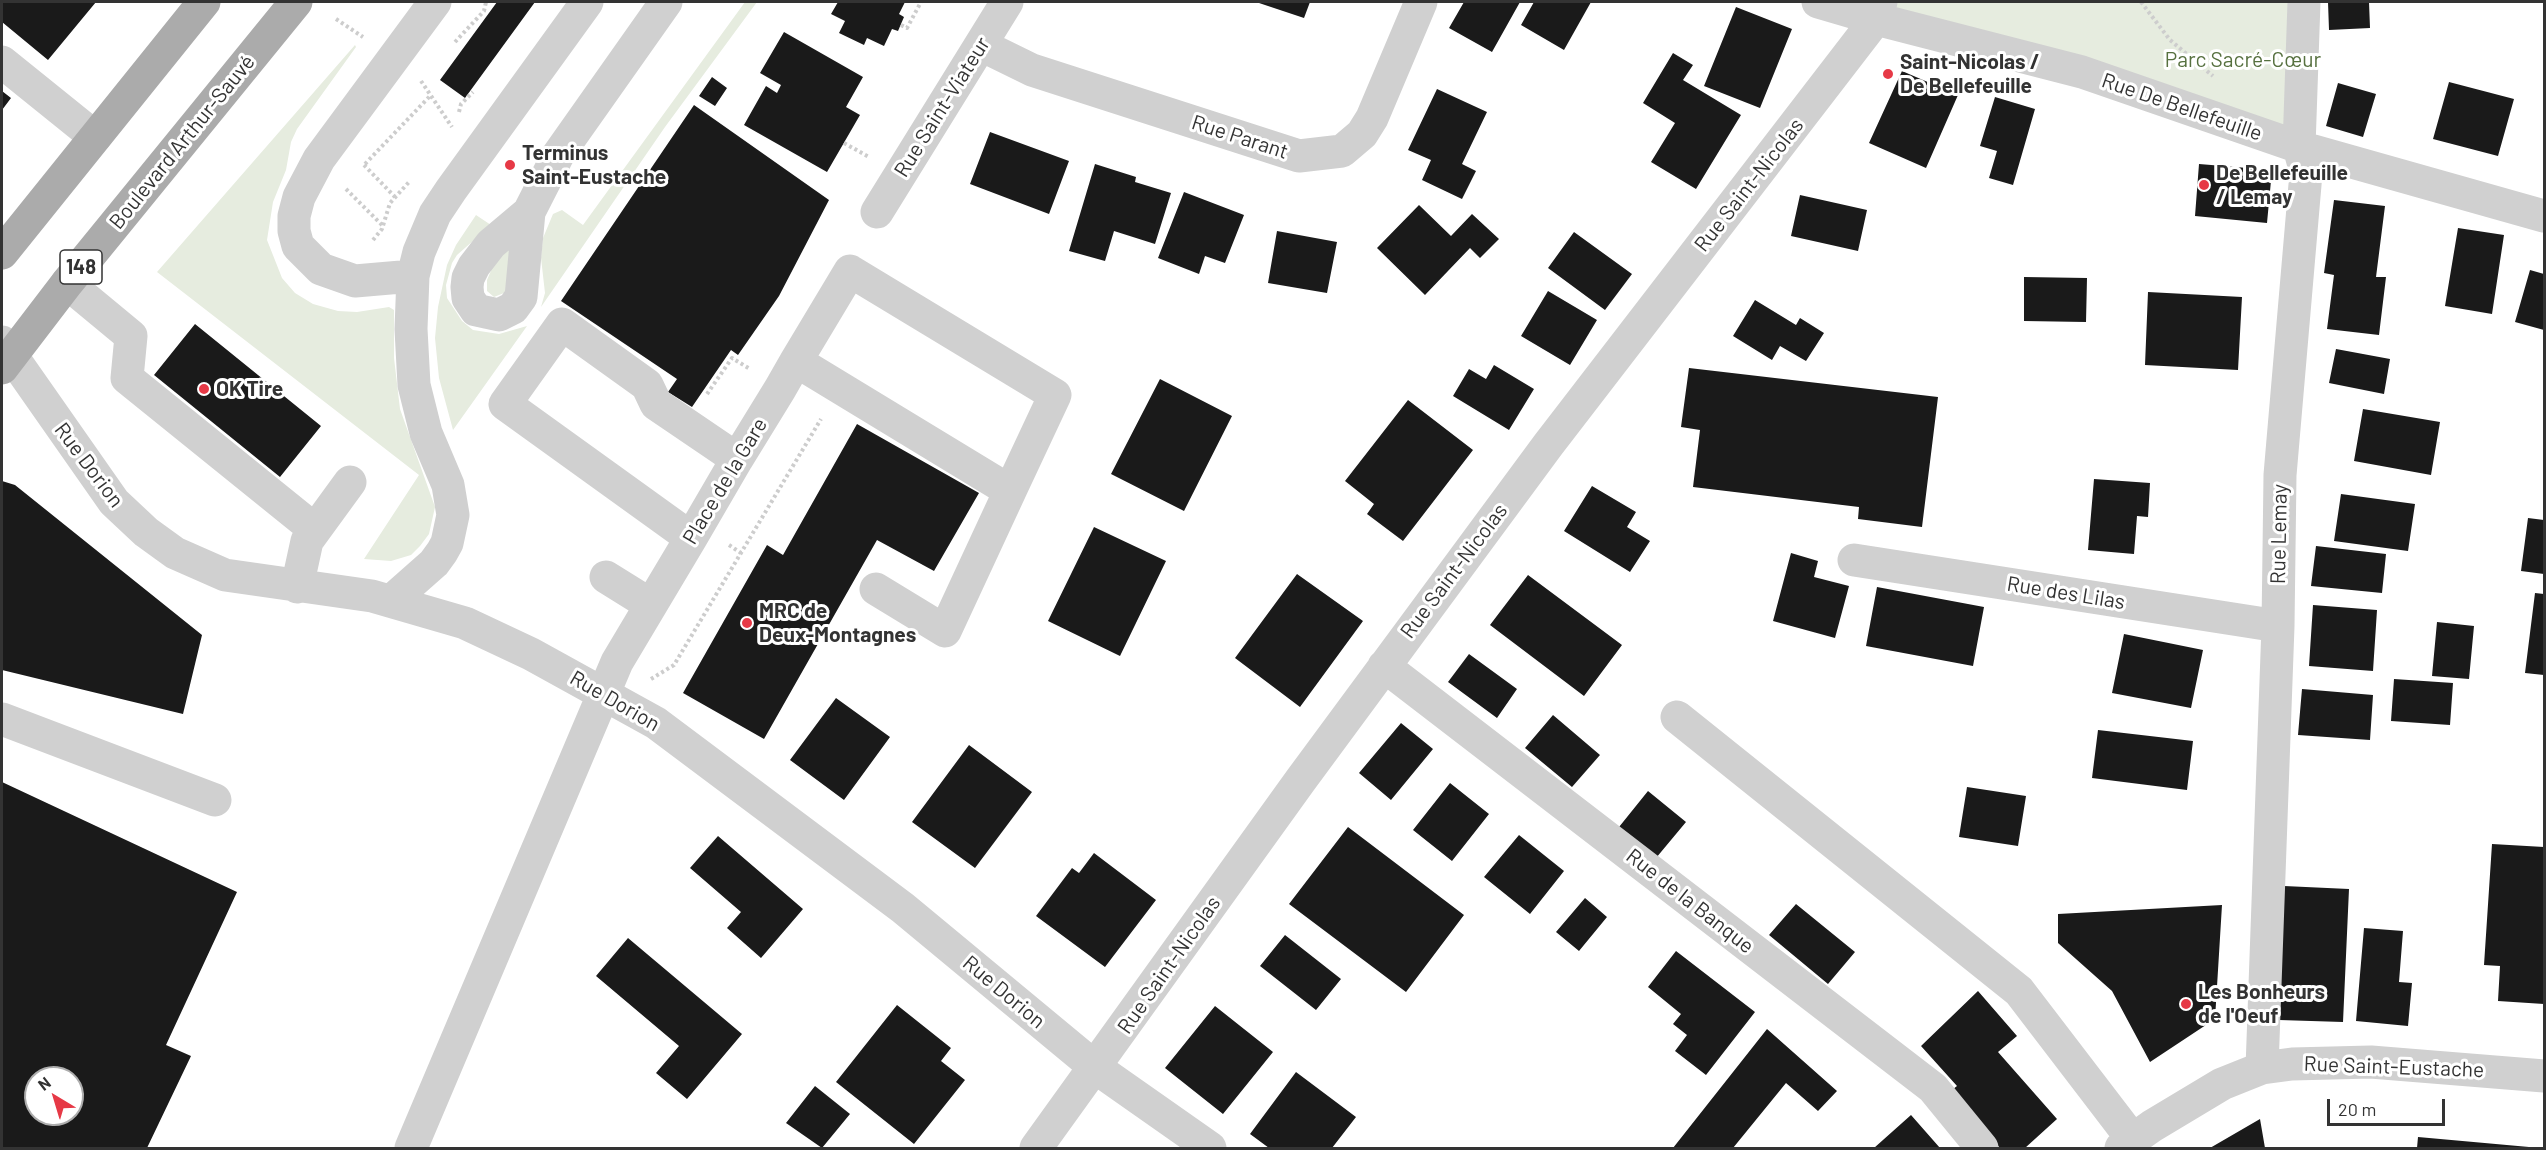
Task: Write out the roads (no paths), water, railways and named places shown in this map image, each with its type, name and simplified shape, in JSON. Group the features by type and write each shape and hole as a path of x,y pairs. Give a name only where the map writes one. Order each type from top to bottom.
{"main road":[{"path":"2,253 204,2"},
{"name":"Boulevard Arthur-Sauvé","path":"5,356 296,2"}],"street":[{"path":"413,276 355,281 329,273 308,258 298,246 294,231 294,216 299,197 319,159 435,2"},
{"path":"392,601 438,558 447,543 453,514 452,499 426,432 414,385 411,329 413,276 424,237 435,214 587,2"},
{"path":"529,212 558,155 666,2"},
{"name":"Rue Saint-Viateur","path":"877,212 1007,2"},
{"name":"Rue Parant","path":"981,45 1032,70 1299,156 1310,155 1342,151 1362,134 1372,118 1421,2"},
{"name":"Rue De Bellefeuille","path":"1818,2 1879,10 2082,72 2299,147 2544,216"},
{"name":"Rue Lemay","path":"2262,1068 2278,627 2280,475 2306,173 2299,147 2304,2"},
{"name":"Rue Saint-Nicolas","path":"1035,1149 1096,1068 1384,666 1548,445 1879,10"},
{"path":"2,62 95,137"},
{"name":"Place de la Gare","path":"411,1149 472,1009 602,692 651,604 850,271 1055,395 1010,491"},
{"path":"67,283 131,336 127,378 214,436 314,529"},
{"path":"692,538 505,404 562,324 647,385 656,404 737,459"},
{"name":"Rue Dorion","path":"5,356 114,502 146,532 175,553 209,570 243,579 392,601 436,613 493,635 656,723 903,908 1096,1068 1210,1149"},
{"path":"796,361 1010,491 945,631 876,589"},
{"path":"297,587 304,550 314,529 350,482"},
{"name":"Rue des Lilas","path":"1854,560 2278,627"},
{"path":"606,577 651,604"},
{"name":"Rue de la Banque","path":"1384,666 1933,1088 1982,1149"},
{"path":"1677,717 2019,991 2143,1141"},
{"path":"2,719 215,800"},
{"name":"Rue Saint-Eustache","path":"2143,1141 2222,1084 2262,1068 2292,1064 2371,1062 2544,1076"}],"place":[{"name":"Saint-Nicolas / De Bellefeuille","path":"1888,74"},
{"name":"Terminus Saint-Eustache","path":"510,165"},
{"name":"De Bellefeuille / Lemay","path":"2204,185"},
{"name":"OK Tire","path":"204,389"},
{"name":"MRC de Deux-Montagnes","path":"747,623"},
{"name":"Les Bonheurs de l'Oeuf","path":"2186,1004"}],"park label":[{"name":"Parc Sacré-Cœur","path":"2243,60"}]}
